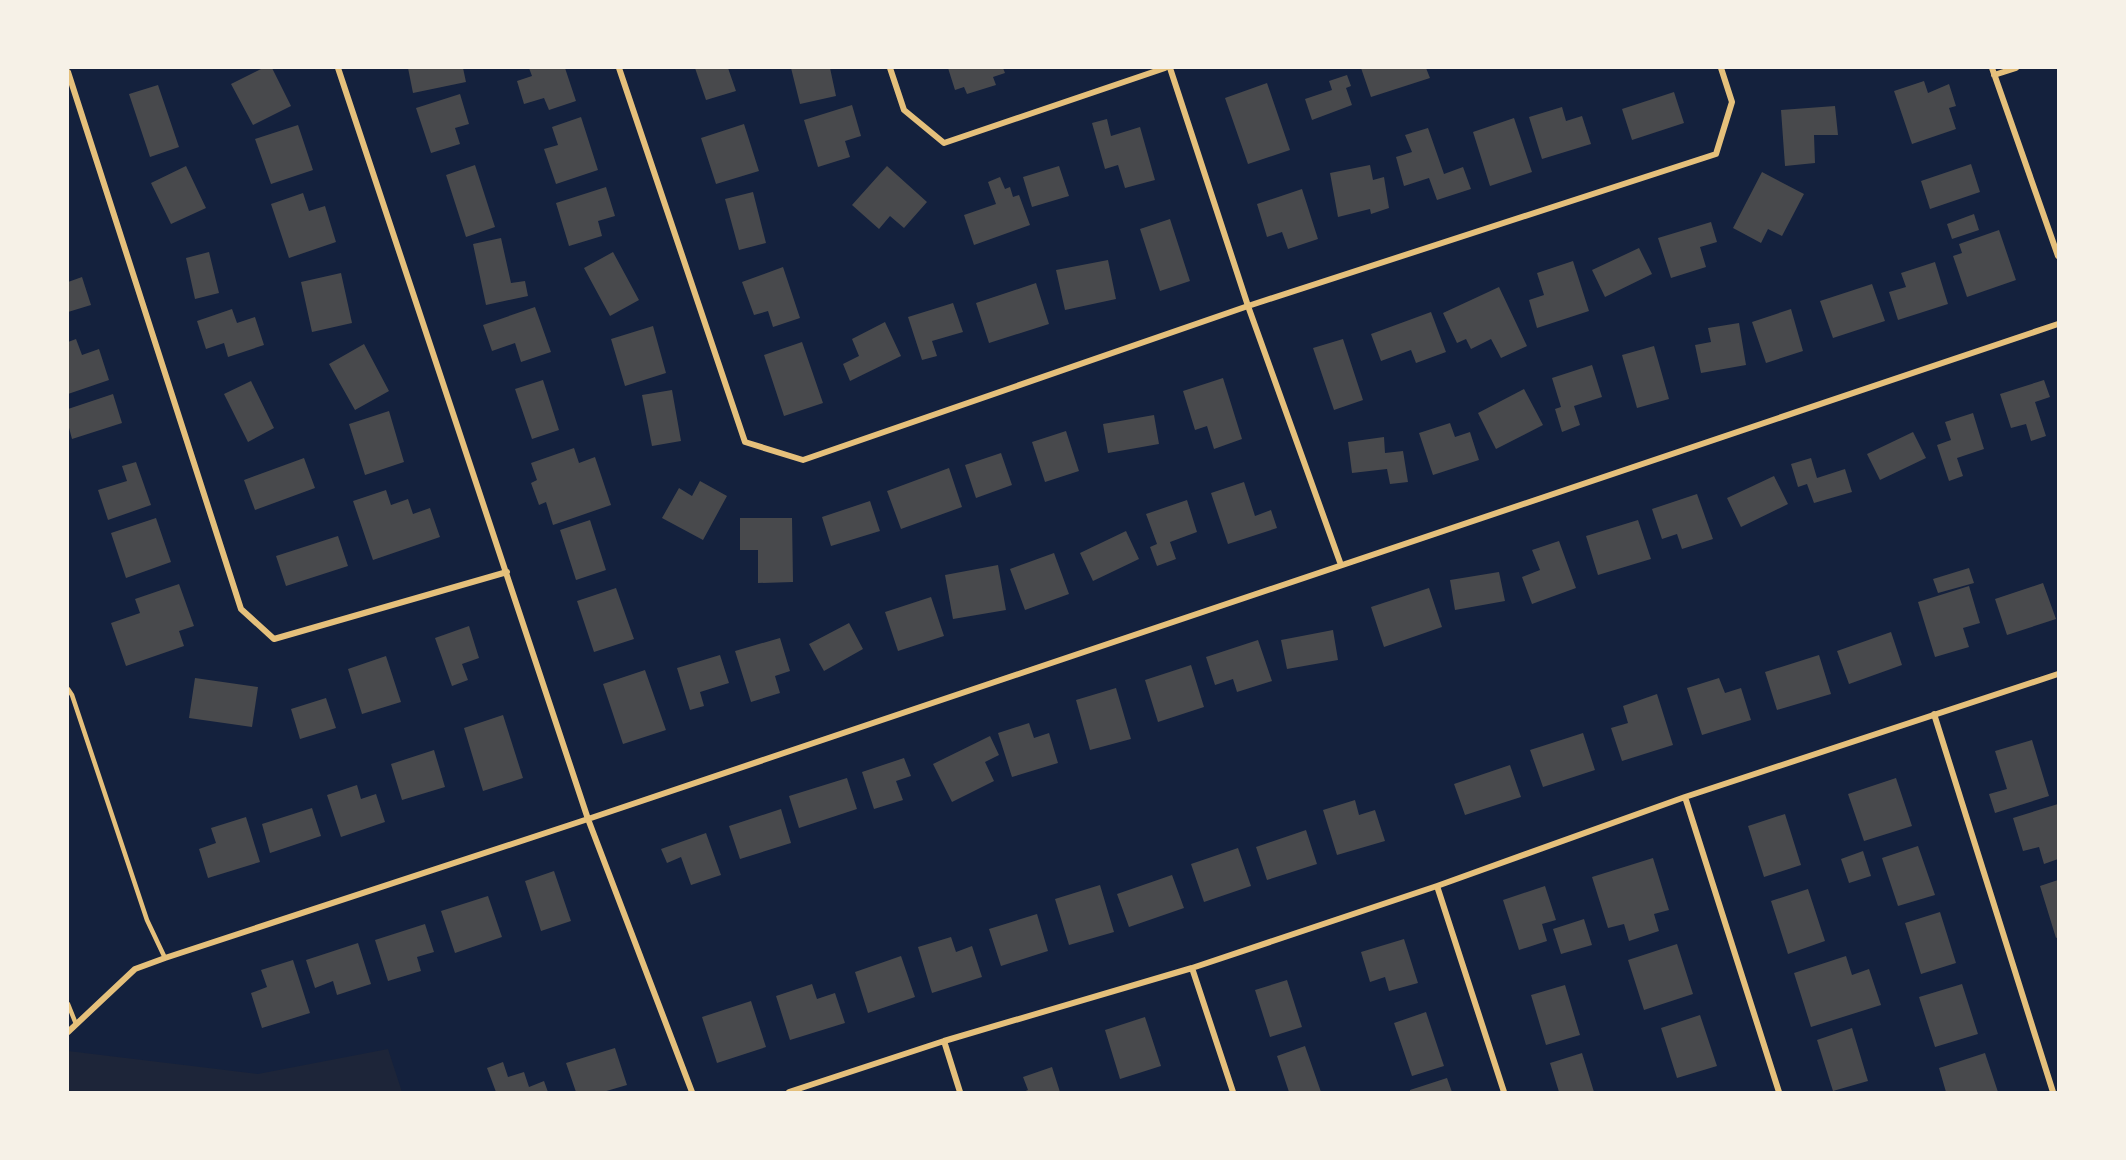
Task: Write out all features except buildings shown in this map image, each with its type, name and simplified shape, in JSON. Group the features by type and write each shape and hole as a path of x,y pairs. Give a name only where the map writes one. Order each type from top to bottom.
{"street":[{"path":"338,68 588,819 692,1092"},
{"path":"620,68 745,442 803,460 1248,306 1716,154 1732,102 1721,68"},
{"path":"890,68 904,110 944,143 1165,68"},
{"path":"1170,68 1248,306 1341,564"},
{"path":"2016,68 1993,71 2058,256"},
{"path":"68,72 241,609 274,639 507,572"},
{"path":"68,1032 135,969 165,958 588,819 2058,324"},
{"path":"789,1092 944,1041 1192,969 1437,886 1685,797 2058,674"},
{"path":"1934,714 2053,1092"},
{"path":"1685,797 1779,1092"},
{"path":"1437,886 1504,1092"},
{"path":"1192,969 1233,1092"},
{"path":"944,1041 960,1092"}],"lane":[{"path":"68,689 72,695 147,920 165,958"},
{"path":"68,1004 76,1024"}],"shaded area":[{"path":"388,1049 402,1092 68,1092 68,1051 258,1074"}]}
